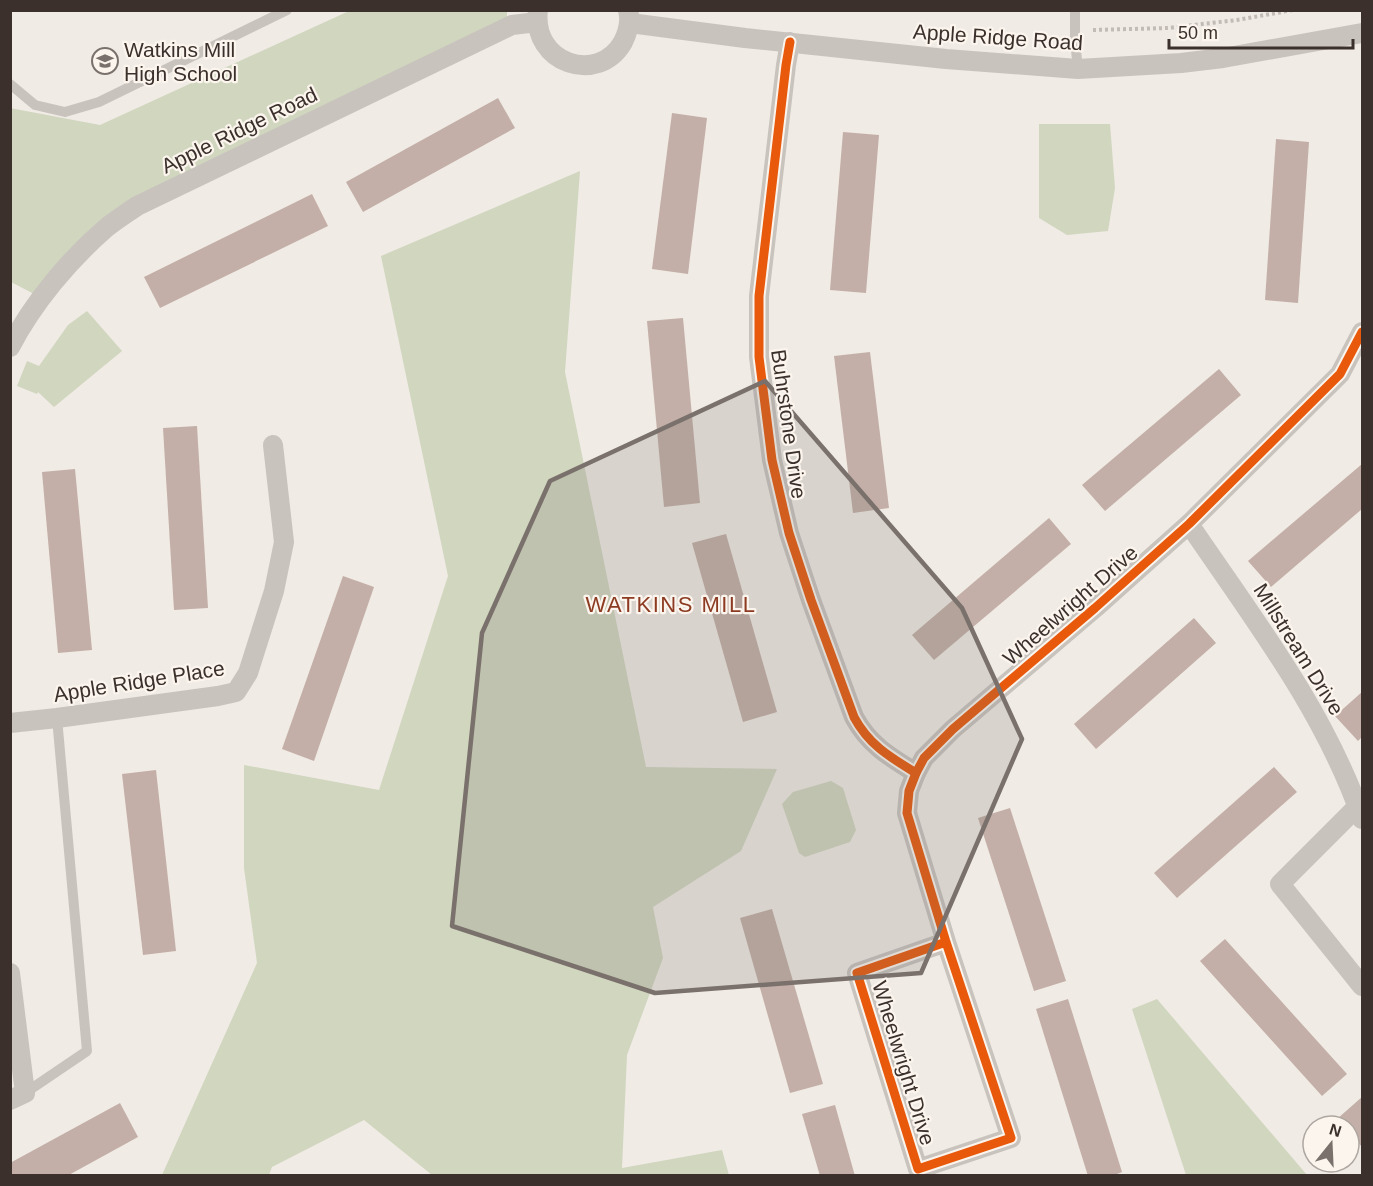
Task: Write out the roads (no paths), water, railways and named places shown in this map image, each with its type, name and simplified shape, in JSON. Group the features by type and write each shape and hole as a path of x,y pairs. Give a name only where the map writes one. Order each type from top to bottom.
{"street":[{"name":"Apple Ridge Road","path":"10,347 45,293 67,268 108,227 137,206 512,25 537,16"},
{"path":"537,16 542,40 547,48 566,62 591,65 612,55 621,46 626,36 629,17"},
{"name":"Apple Ridge Road","path":"629,17 662,28 946,59 1078,69 1191,62 1362,33"},
{"name":"Buhrstone Drive","path":"790,42 759,296 759,357 772,460 793,544 854,717 861,730 885,754 916,773"},
{"name":"Wheelwright Drive","path":"946,942 857,973 918,1169 1011,1138 946,942 907,813 909,791 916,773 924,758 953,729 1189,524 1340,374 1362,332"},
{"name":"Apple Ridge Place","path":"10,723 236,692 248,673 274,591 284,543 273,445"},
{"name":"Millstream Drive","path":"1189,524 1310,706 1361,810 1280,884 1362,986"},
{"path":"10,973 18,1096"}],"lane":[{"path":"10,84 35,105 65,112 99,102 287,10"},
{"path":"1075,10 1078,69"},
{"path":"18,1096 87,1051 57,718"}],"place":[{"name":"Watkins Mill High School","path":"105,61"}],"district":[{"name":"WATKINS MILL","path":"671,604"}]}
